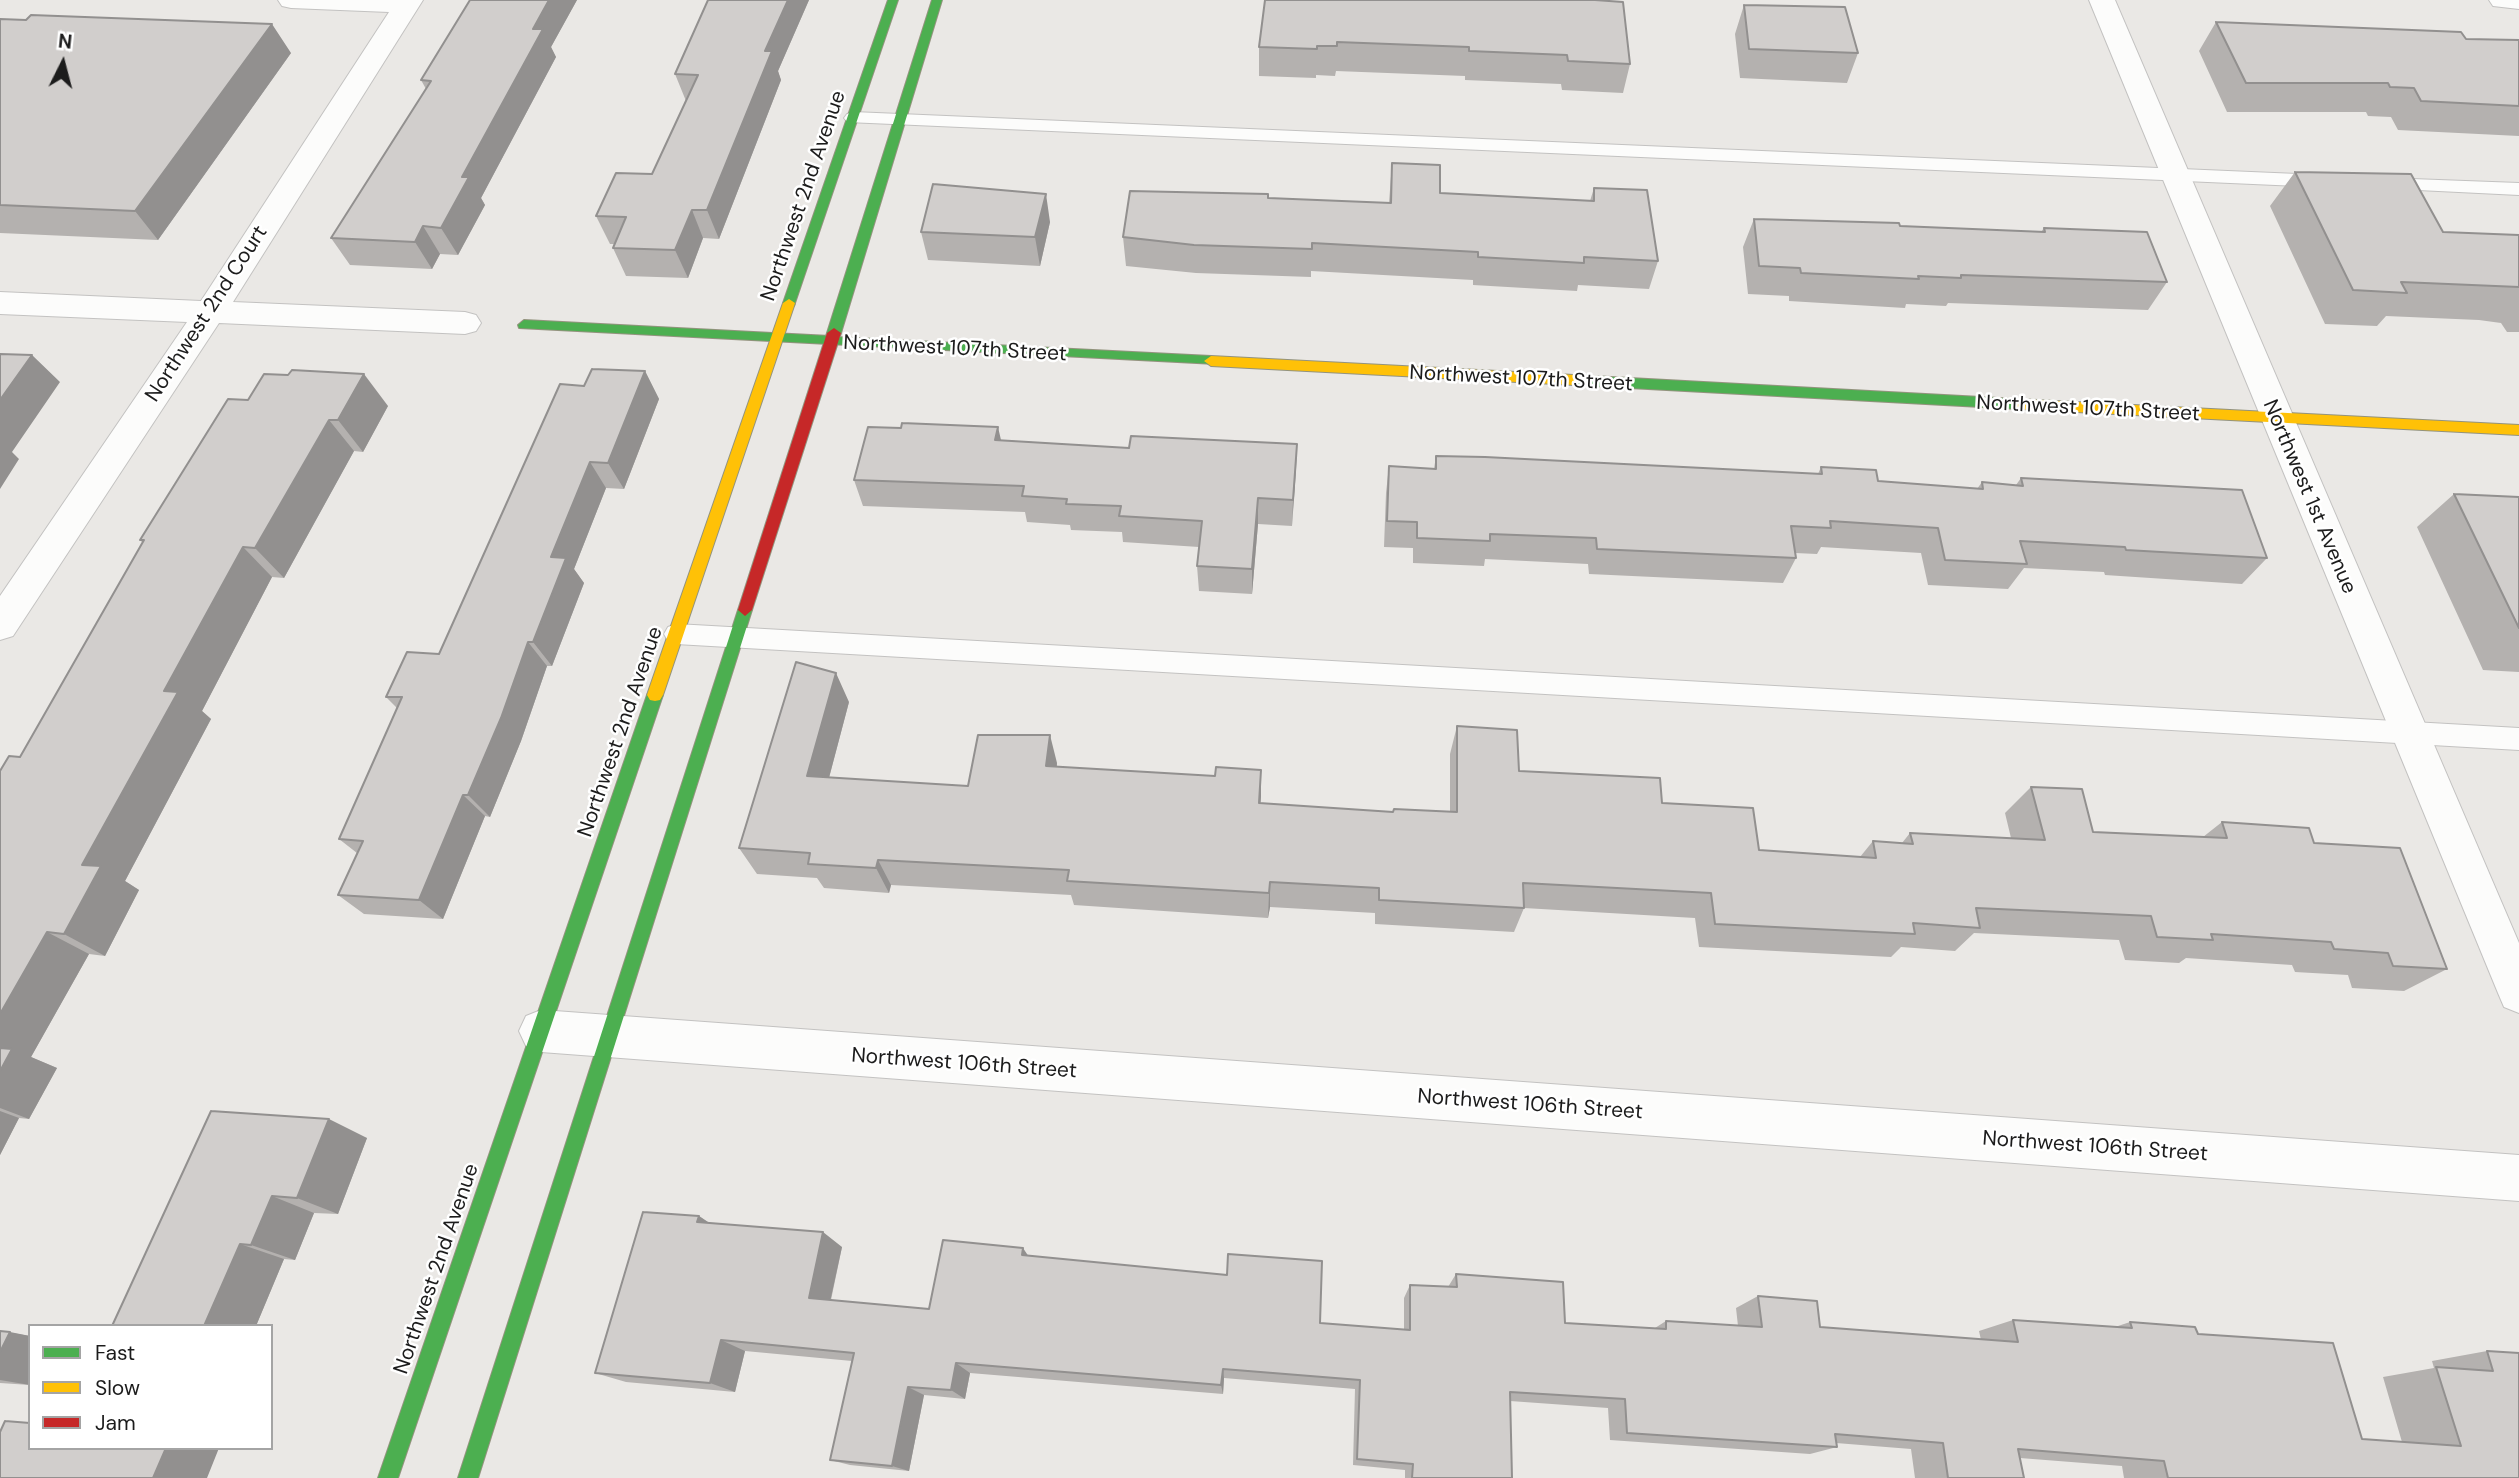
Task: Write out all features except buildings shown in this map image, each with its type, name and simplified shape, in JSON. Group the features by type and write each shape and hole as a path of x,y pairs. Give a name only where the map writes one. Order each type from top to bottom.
{"street":[{"path":"291,0 409,2"},
{"name":"Northwest 2nd Avenue","path":"388,1478 893,0"},
{"path":"468,1478 831,342 936,0"},
{"name":"Northwest 1st Avenue","path":"2102,0 2407,732 2519,993"},
{"path":"2502,0 2519,1"},
{"name":"Northwest 2nd Court","path":"0,625 209,314 409,2"},
{"path":"0,303 465,323"},
{"name":"Northwest 107th Street","path":"524,325 2519,430"},
{"name":"Northwest 106th Street","path":"541,1031 2519,1178"}],"lane":[{"path":"853,118 2340,182"},
{"path":"2368,183 2519,189"},
{"path":"676,634 2519,739"}],"traffic: fast":[{"path":"789,303 893,0"},
{"path":"834,333 937,0"},
{"path":"524,325 1211,361"},
{"path":"1574,380 2018,404"},
{"path":"468,1478 745,610"},
{"path":"388,1478 655,695"}],"traffic: slow":[{"path":"655,695 789,303"},
{"path":"1211,361 1574,380"},
{"path":"2018,404 2519,430"}],"traffic: jam":[{"path":"745,610 834,333"}]}
